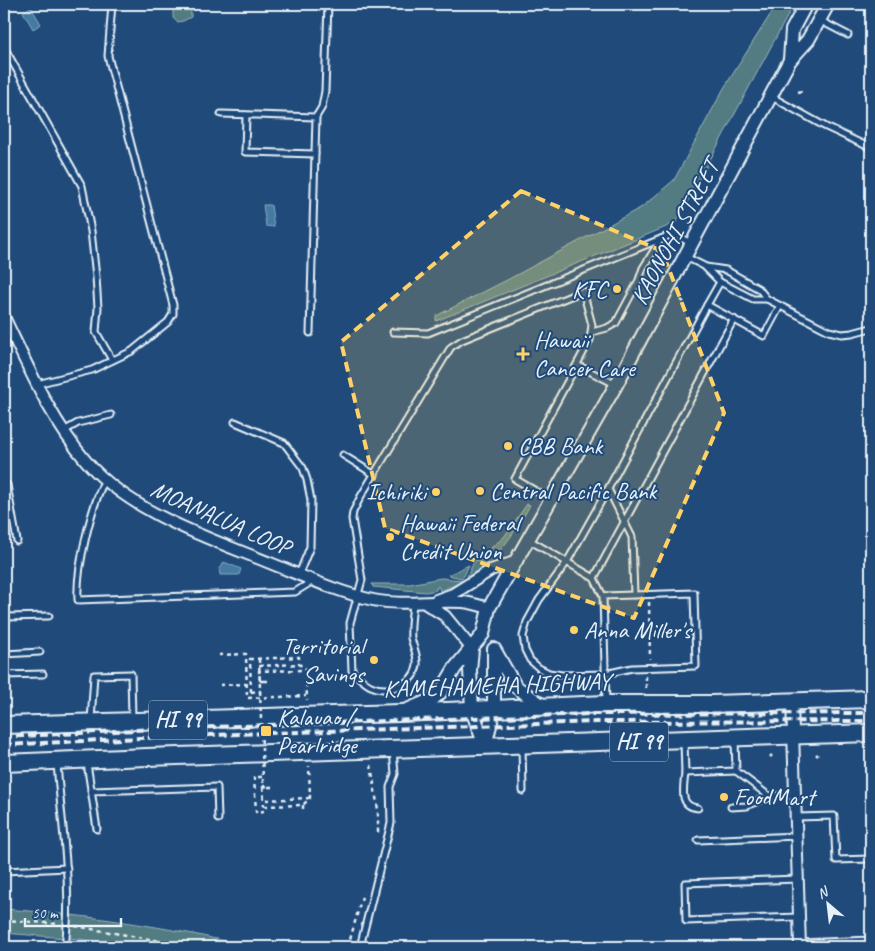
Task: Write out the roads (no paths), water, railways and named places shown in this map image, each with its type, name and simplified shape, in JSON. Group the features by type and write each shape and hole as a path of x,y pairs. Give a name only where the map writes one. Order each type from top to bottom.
{"main road":[{"name":"KAMEHAMEHA HIGHWAY","path":"4,726 400,713 543,706 712,704 871,698"},
{"name":"HI 99","path":"4,764 871,733"}],"street":[{"name":"KAONOHI STREET","path":"790,60 792,30 806,4"},
{"name":"KAONOHI STREET","path":"400,713 433,699 440,694 455,668 483,634 489,608 616,385 772,97 790,60 808,40 828,4"},
{"name":"MOANALUA LOOP","path":"4,317 37,384 64,432 86,461 105,479 137,502 176,524 358,596 397,603 464,602 489,608"},
{"name":"MOANALUA LOOP","path":"426,603 453,594 491,570 517,561"},
{"path":"426,603 445,616 472,649 470,670 472,710 485,746"},
{"path":"483,634 516,686 543,706"},
{"path":"485,746 494,708 494,650"},
{"path":"792,701 800,945"}],"lane":[{"path":"37,384 92,370 132,351 168,322 173,314 173,305 108,56 112,4"},
{"path":"310,333 316,117 322,107 325,91 328,4"},
{"path":"819,20 848,36"},
{"path":"4,47 82,186 91,231 96,277 98,308 96,332 112,360"},
{"path":"772,97 826,127 871,148"},
{"path":"221,114 316,117"},
{"path":"246,115 244,152 315,154"},
{"path":"393,332 428,333 673,234 693,244"},
{"path":"592,332 607,328 616,323 639,280 643,268 661,238"},
{"path":"686,257 704,266 726,270 760,289 767,299 824,329 836,333 852,333 871,328"},
{"path":"704,266 720,282 753,299 767,299"},
{"path":"603,596 694,592 696,666 632,668 605,674 562,675 539,668 530,660 525,650 523,636 527,622 539,600 567,562 608,490 720,282"},
{"path":"412,603 412,640 417,657 415,672 404,684 395,688 370,686 352,672 350,623 362,580 352,519 356,505 455,343 582,291 592,325 590,340 515,479 551,501"},
{"path":"707,305 764,336 780,306"},
{"path":"594,578 734,319"},
{"path":"577,365 616,385"},
{"path":"64,432 78,423 112,415"},
{"path":"235,422 284,443 303,468 308,480 310,500 310,547 299,574"},
{"path":"343,456 375,475"},
{"path":"105,479 97,496 88,533 77,584 78,600 295,592 314,580"},
{"path":"4,485 7,485 17,541"},
{"path":"608,490 632,537 634,595"},
{"path":"528,540 594,578 603,596 606,704"},
{"path":"4,619 5,617 48,616"},
{"path":"4,654 40,652"},
{"path":"4,675 43,674"},
{"path":"91,722 94,675 131,674 132,721"},
{"path":"735,738 736,771"},
{"path":"684,740 684,800 690,807 698,808"},
{"path":"522,746 523,791"},
{"path":"360,947 391,823 390,787 395,774 393,750"},
{"path":"87,760 98,829"},
{"path":"57,762 67,868 68,925 65,947"},
{"path":"685,773 736,771 769,796"},
{"path":"91,791 217,787 218,819"},
{"path":"731,807 747,806 769,796 795,795"},
{"path":"796,817 834,816 836,860 871,858"},
{"path":"698,840 797,836"},
{"path":"4,871 67,868"},
{"path":"798,879 685,884 686,921 800,916"},
{"path":"800,945 871,940"}],"water":[{"path":"31,7 41,24 33,29 23,12"},
{"path":"263,205 271,205 274,227 266,226"},
{"path":"224,562 241,569 239,575 220,575 219,568 221,568"}],"railway":[{"path":"4,737 154,729 591,714 871,713"},
{"path":"4,745 180,736 596,722 871,721"}],"place":[{"name":"KFC","path":"617,289"},
{"name":"Hawaii Cancer Care","path":"523,354"},
{"name":"CBB Bank","path":"508,446"},
{"name":"Central Pacific Bank","path":"480,491"},
{"name":"Ichiriki","path":"436,492"},
{"name":"Hawaii Federal Credit Union","path":"390,537"},
{"name":"Anna Miller's","path":"574,630"},
{"name":"Territorial Savings","path":"374,660"},
{"name":"Kalauao / Pearlridge","path":"266,731"},
{"name":"FoodMart","path":"724,797"}]}
